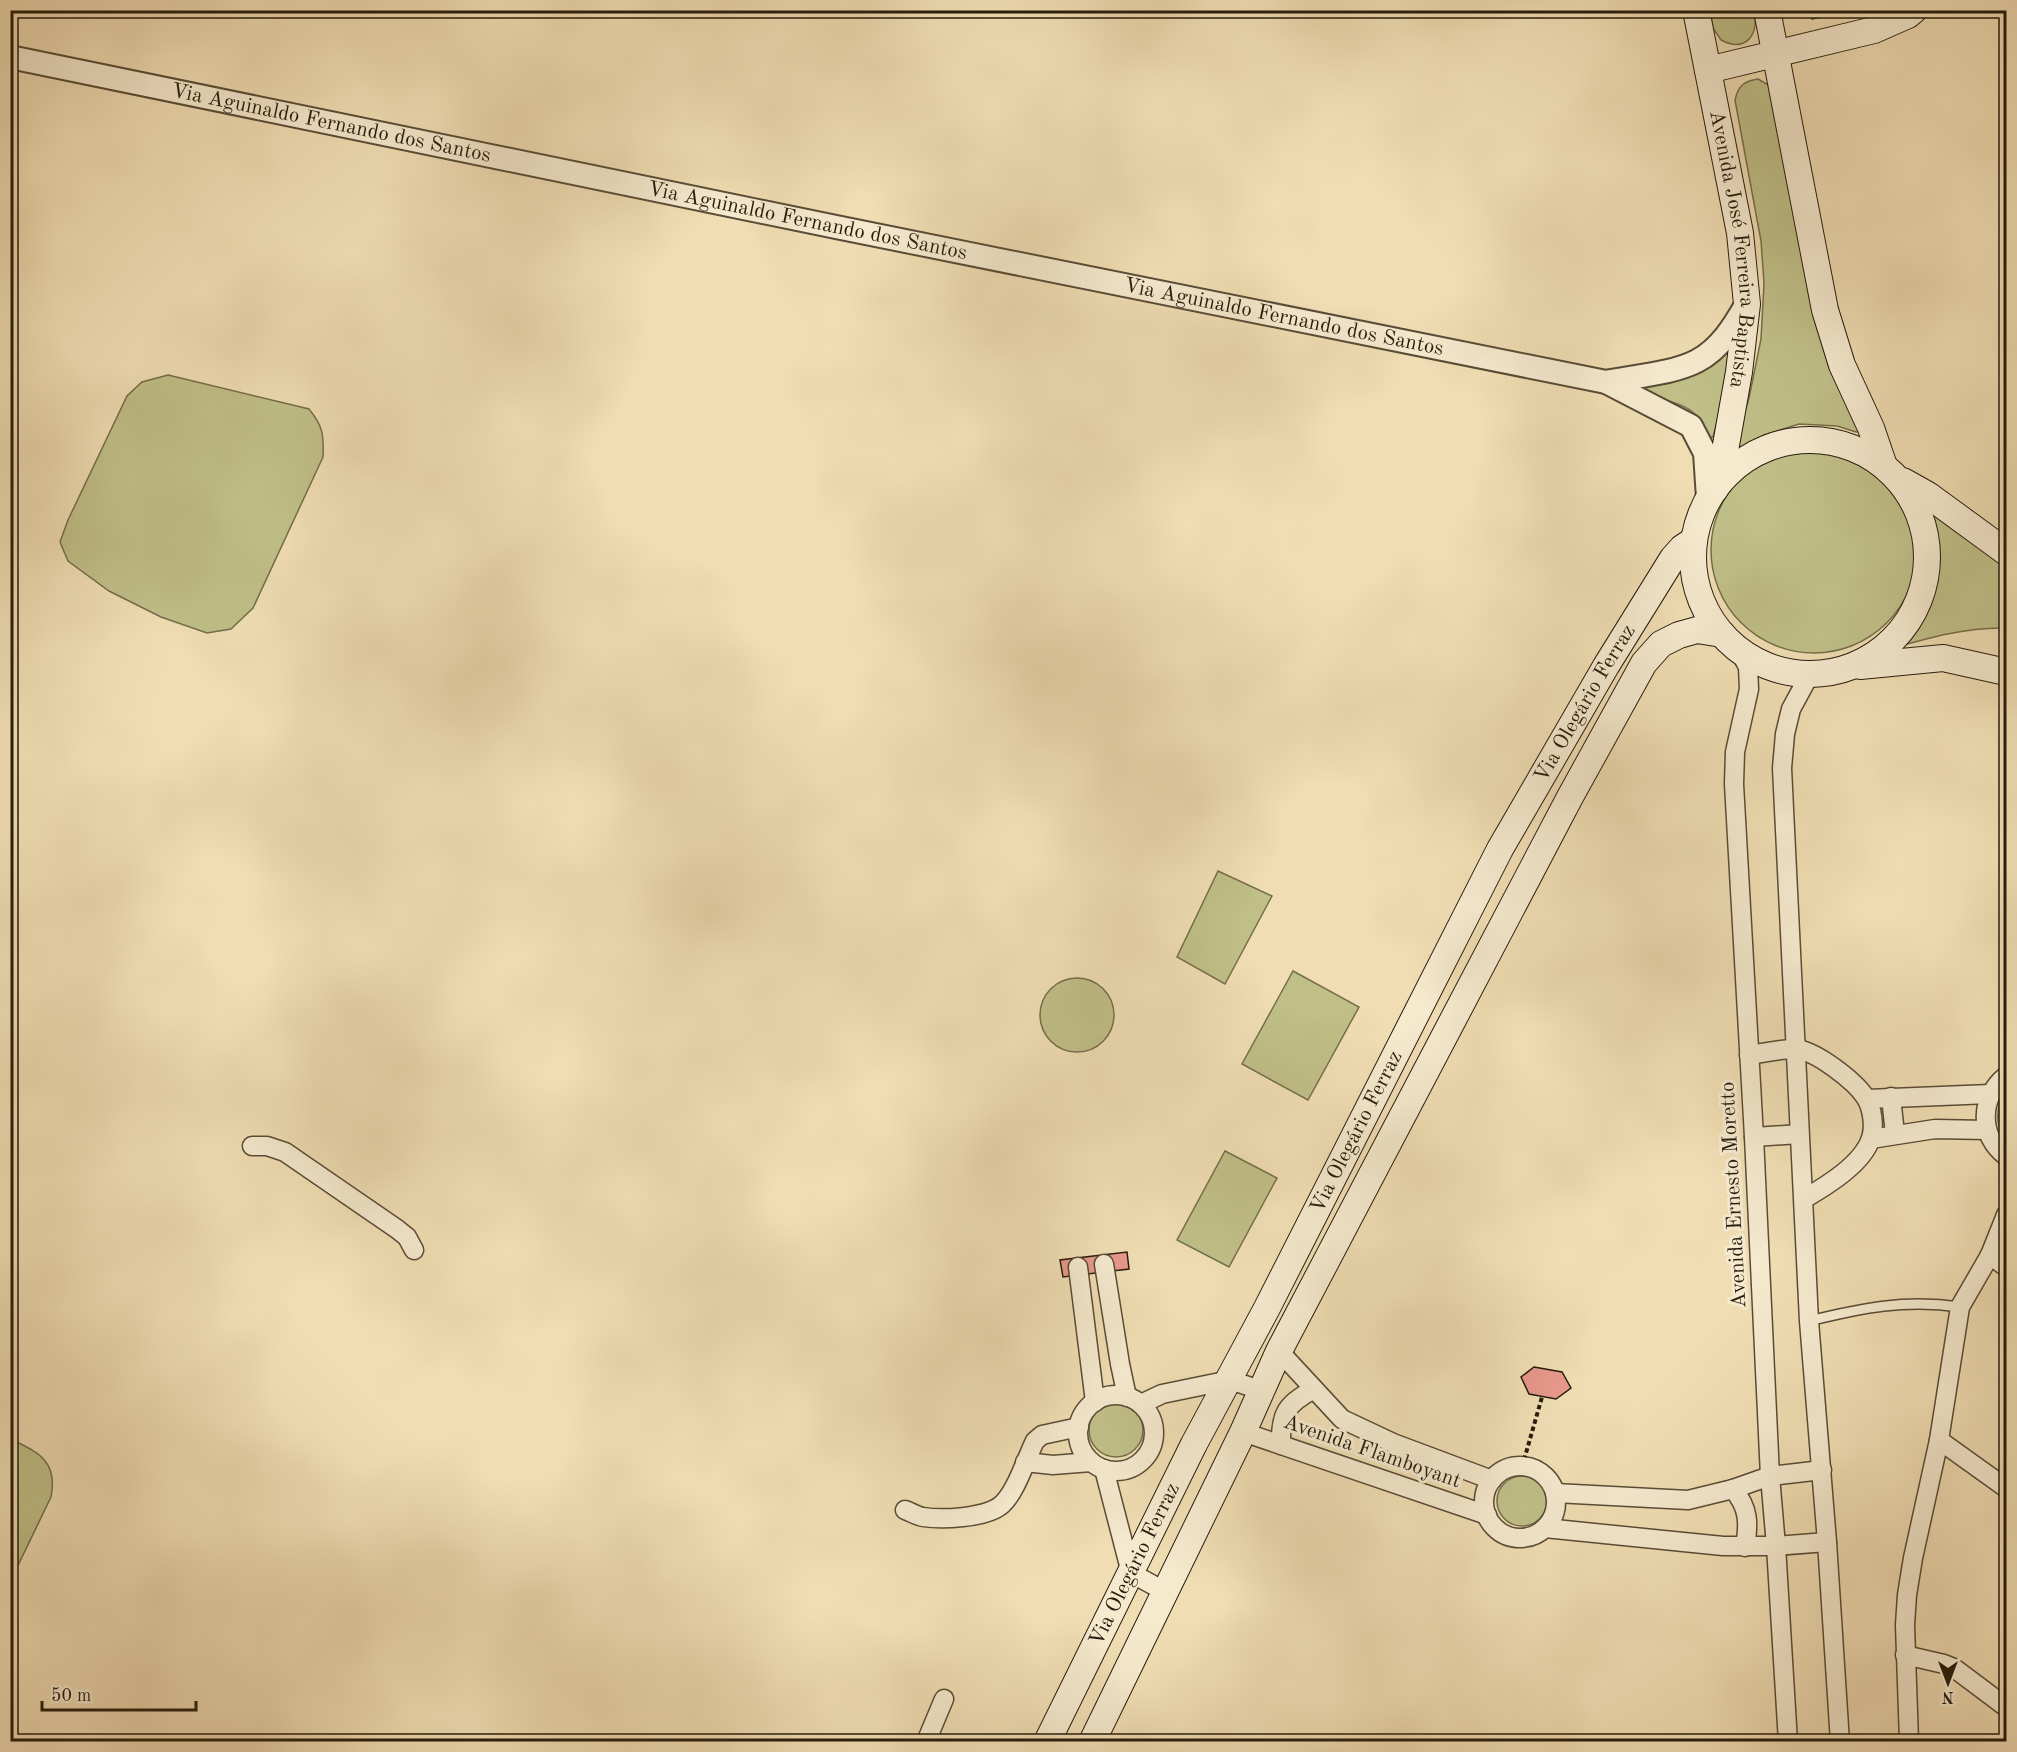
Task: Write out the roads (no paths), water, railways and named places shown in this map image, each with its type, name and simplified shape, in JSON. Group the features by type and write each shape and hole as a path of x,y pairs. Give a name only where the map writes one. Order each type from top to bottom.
{"main road":[{"name":"Avenida José Ferreira Baptista","path":"1696,10 1740,233 1747,304 1740,372 1726,445 1712,494 1698,521 1692,560 1695,581 1705,609 1730,642"},
{"path":"1730,642 1758,662 1782,670 1810,674 1831,672 1851,666 1876,653 1898,635 1912,615 1921,594 1927,568 1926,539 1916,505 1891,472 1842,364 1825,310 1767,10"},
{"path":"1708,70 1874,30 1914,10"},
{"path":"1712,494 1724,477 1754,454 1771,447 1789,442 1816,440 1841,444 1870,456 2007,552"},
{"name":"Via Olegário Ferraz","path":"1047,1742 1194,1444 1230,1380 1500,849 1606,666 1672,558 1694,540"},
{"name":"Via Olegário Ferraz","path":"1092,1742 1243,1432 1279,1352 1565,808 1644,663 1661,644 1679,635 1697,630 1730,642"},
{"path":"1851,666 1943,658 2007,672"}],"street":[{"name":"Via Aguinaldo Fernando dos Santos","path":"10,57 848,230 1606,382 1691,426 1705,453 1712,494"},
{"name":"Via Aguinaldo Fernando dos Santos","path":"1606,382 1681,368 1698,360 1726,336 1747,304"},
{"name":"Avenida Ernesto Moretto","path":"1730,642 1748,668 1749,689 1735,752 1734,784 1770,1476 1788,1742"},
{"path":"1810,674 1791,709 1785,734 1782,768 1809,1321 1822,1470 1840,1742"},
{"path":"1749,1055 1797,1049 1831,1064 1867,1099 1872,1119 1871,1139 1865,1150 1840,1177 1804,1199"},
{"path":"2007,1076 1990,1094 1985,1118 1992,1141 2007,1156"},
{"path":"1867,1099 1990,1094"},
{"path":"1891,1097 1894,1134"},
{"path":"1871,1139 1935,1130 1987,1130"},
{"path":"1754,1137 1799,1134"},
{"path":"252,1146 267,1146 285,1152 397,1229 407,1237 414,1250"},
{"path":"1909,1742 1905,1655 1907,1595 1913,1558 1939,1440 1960,1307 1990,1255 2007,1215"},
{"path":"1990,1255 2007,1267"},
{"path":"1024,1462 1053,1466 1098,1466 1119,1471 1133,1468 1145,1459 1153,1446 1155,1431 1151,1417 1134,1400 1120,1364 1104,1264"},
{"path":"1078,1267 1095,1402"},
{"name":"Avenida Flamboyant","path":"1279,1352 1342,1419 1393,1443 1492,1480"},
{"path":"1164,1592 1131,1573 1098,1466 1082,1450 1078,1436 1080,1421 1086,1410 1095,1402 1112,1395 1134,1400 1230,1380 1260,1390"},
{"path":"1281,1445 1283,1415 1290,1405 1314,1389"},
{"path":"905,1510 922,1517 958,1517 983,1514 1000,1506 1011,1494 1035,1441 1042,1435 1079,1427"},
{"name":"Avenida Flamboyant","path":"1243,1432 1487,1515"},
{"path":"1939,1440 2007,1488"},
{"path":"1511,1468 1533,1469 1543,1475 1551,1483 1555,1494 1556,1506 1553,1518 1545,1528 1525,1538 1502,1533 1493,1525 1484,1503 1486,1491 1492,1480 1500,1472 1511,1468"},
{"path":"1555,1494 1688,1500 1733,1489 1770,1476 1822,1470"},
{"path":"1733,1489 1741,1498 1747,1514 1745,1547"},
{"path":"1545,1528 1745,1547 1827,1542"},
{"path":"1905,1655 1954,1668 2007,1707"},
{"path":"926,1742 945,1699"}],"lane":[{"path":"1809,1321 1871,1307 1897,1304 1937,1304 1960,1307"}]}
